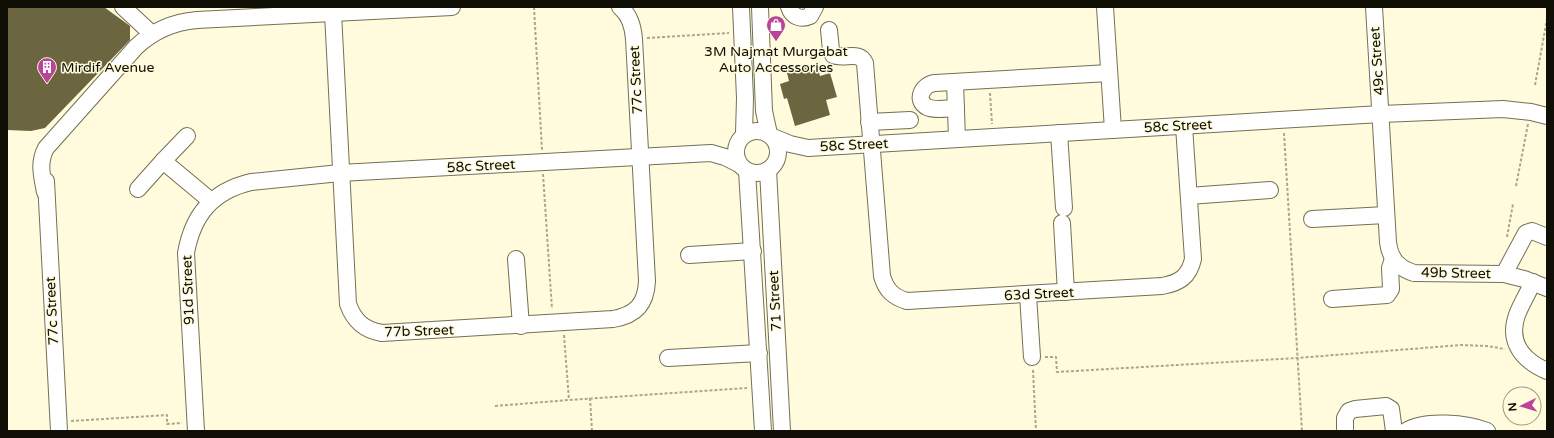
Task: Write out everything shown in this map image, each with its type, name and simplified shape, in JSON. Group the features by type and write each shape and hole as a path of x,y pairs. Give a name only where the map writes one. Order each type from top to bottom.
{"street":[{"path":"123,7 152,34"},
{"name":"77c Street","path":"58,426 45,192 48,161 52,147 60,132 136,47 152,34 163,28 213,13 333,13 452,7"},
{"name":"77c Street","path":"620,7 630,19 633,29 641,158"},
{"path":"741,7 745,98 742,136 736,148 737,159 743,167 758,173 772,166 778,158 778,147 771,136 764,111 760,7"},
{"path":"789,7 794,16 802,18 810,16 815,7"},
{"path":"1105,7 1113,130"},
{"name":"49c Street","path":"1374,7 1381,114"},
{"name":"77b Street","path":"333,13 340,173 348,304 351,313 364,327 382,333 563,324 623,318 631,314 644,300 648,281 641,158"},
{"name":"63d Street","path":"829,30 833,55 838,57 858,56 864,61 882,276 888,290 900,299 914,301 1162,286 1176,283 1183,279 1188,273 1193,259 1184,126"},
{"path":"956,108 928,108 924,105 921,97 923,88 930,83 1109,73"},
{"path":"955,82 957,139"},
{"name":"58c Street","path":"772,166 791,154 808,148 1381,114 1503,110 1530,112 1547,116"},
{"path":"1332,299 1387,295 1391,289 1390,268 1393,259 1388,246 1381,114"},
{"path":"869,122 910,120"},
{"path":"742,136 748,132 759,130 771,136"},
{"path":"1059,133 1066,292"},
{"path":"138,189 187,136"},
{"name":"58c Street","path":"251,182 340,173 641,158 711,153 726,147 742,136"},
{"name":"58c Street","path":"771,136 790,144 808,148"},
{"name":"58c Street","path":"711,153 726,157 743,167"},
{"path":"163,161 211,201"},
{"name":"71 Street","path":"772,166 782,431"},
{"name":"71 Street","path":"743,167 753,251 763,431"},
{"name":"91d Street","path":"196,427 186,253 192,228 198,216 211,201 226,190 251,182"},
{"path":"1189,196 1270,190"},
{"path":"1312,219 1386,215"},
{"path":"1504,274 1526,233 1532,231 1547,237"},
{"path":"689,255 753,251"},
{"path":"516,259 521,326"},
{"name":"49b Street","path":"1393,259 1398,266 1406,271 1414,273 1504,274 1540,285"},
{"path":"1540,285 1517,314 1515,322 1515,338 1521,353 1532,364 1547,371"},
{"path":"1028,294 1032,357"},
{"path":"668,358 758,353"},
{"path":"1346,431 1345,418 1350,411 1355,409 1386,406 1391,409 1394,431"},
{"path":"1406,431 1414,427 1454,423 1471,425 1487,431"}],"path":[{"path":"1535,85 1547,19"},
{"path":"634,39 742,32"},
{"path":"982,80 982,91 990,91 992,127 988,127 988,137"},
{"path":"1516,186 1530,112"},
{"path":"1284,120 1302,431"},
{"path":"563,324 569,400"},
{"path":"1036,431 1032,357 1056,357 1057,372 1297,358 1474,345 1498,347 1521,353"},
{"path":"495,406 760,387"},
{"path":"590,398 592,431"},
{"path":"58,426 167,416 167,424 196,427"}],"building":[{"name":"Mirdif Avenue","path":"7,7 104,7 130,26 130,40 45,128 31,131 7,130"},
{"path":"807,67 809,72 818,69 820,76 830,73 837,97 826,100 830,115 795,126 787,98 784,99 780,84 789,81 787,73"}],"place":[{"name":"3M Najmat Murgabat Auto Accessories","path":"776,42"},
{"name":"Mirdif Avenue","path":"47,84"}]}
